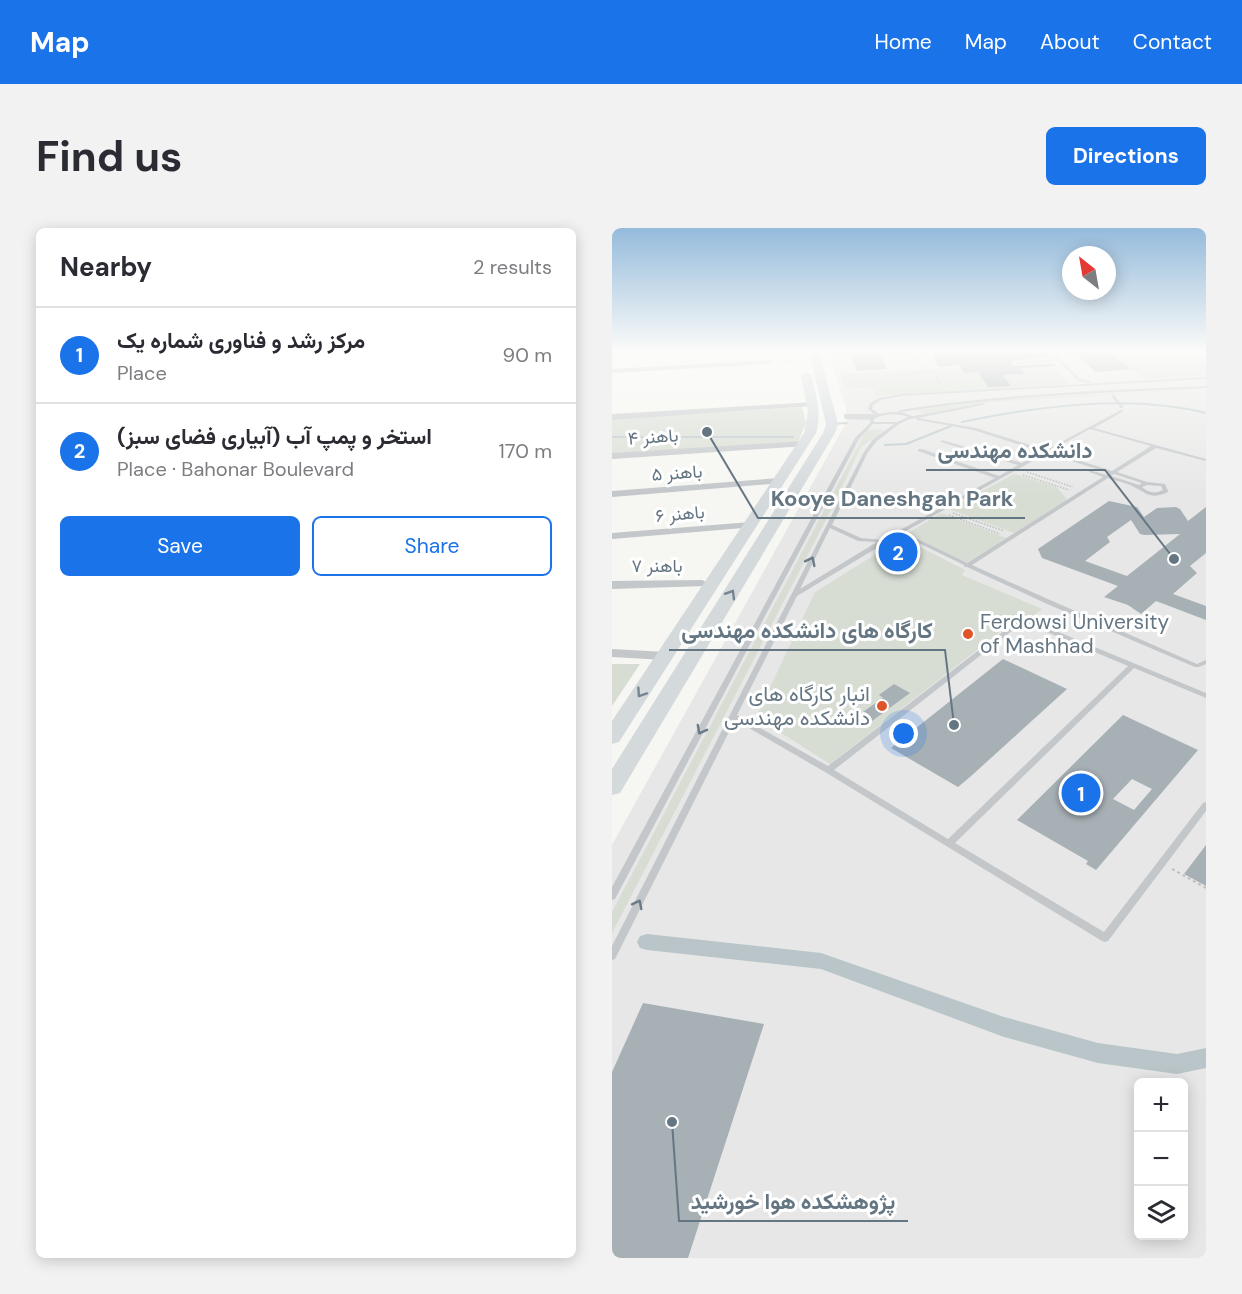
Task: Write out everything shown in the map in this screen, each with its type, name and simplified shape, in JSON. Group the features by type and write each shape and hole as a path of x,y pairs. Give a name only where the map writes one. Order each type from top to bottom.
{"street":[{"path":"614,731 804,444 814,424 811,399"},
{"path":"829,399 839,419"},
{"path":"612,417 812,404"},
{"path":"839,419 873,419"},
{"path":"612,787 839,419"},
{"name":"باهنر ۴","path":"612,456 804,444"},
{"name":"باهنر ۵","path":"612,494 780,481"},
{"name":"باهنر ۶","path":"612,536 751,525"},
{"path":"736,548 759,549"},
{"name":"باهنر ۷","path":"612,585 702,584"},
{"path":"612,653 665,656"}],"lane":[{"path":"873,419 871,404 880,399"},
{"path":"612,896 857,438 873,419 892,413 952,402 987,399"},
{"path":"612,956 866,452 875,440 898,423 911,418 984,404 1064,399"},
{"path":"794,595 900,532 1122,409 1115,399"},
{"path":"892,413 908,414 911,418 935,420 974,429 1112,475 1143,491 1156,494 1164,493 1167,489 1160,484 1112,475 1040,455 966,432 962,427"},
{"path":"873,419 898,423"},
{"path":"1090,428 1206,460"},
{"path":"944,441 1022,465"},
{"path":"966,566 1155,446"},
{"path":"920,450 1000,478"},
{"path":"1139,487 1146,483"},
{"path":"829,526 860,540 883,542"},
{"path":"900,532 966,566 1197,666 1206,662"},
{"path":"828,770 1022,619 1206,696"},
{"path":"950,843 1133,665"},
{"path":"733,716 828,770 1105,938 1206,805"}],"path":[{"path":"1014,470 1083,493"},
{"path":"1014,470 1083,493"},
{"path":"940,510 1013,537"},
{"path":"940,510 1013,537"},
{"path":"1162,863 1206,888"}],"shaded area":[{"name":"Ferdowsi University of Mashhad","path":"843,399 1206,399 1206,1258 612,1258 612,845 846,423"},
{"path":"1039,399 990,402 923,414 917,410 994,400"},
{"path":"802,407 806,423 798,442 612,454 612,419"},
{"path":"867,429 884,430 861,447 830,512 612,933 612,912"},
{"path":"1014,474 1057,487 1067,500 1014,533 949,509"},
{"path":"941,513 1006,538 966,563 908,533"},
{"path":"902,538 965,570 962,575 1042,609 1031,618 1022,615 830,764 756,717 815,592"},
{"path":"612,664 640,664 612,706"}],"building":[{"path":"1109,501 1137,507 1144,517 1157,508 1176,507 1188,521 1206,507 1206,553 1190,566 1197,573 1173,594 1206,606 1206,620 1156,601 1141,614 1128,605 1104,597 1118,586 1042,558 1038,549","holes":["1131,520 1140,534 1180,534 1127,576 1085,561 1110,542 1107,537"]},
{"path":"1003,659 1067,689 958,787 891,748"},
{"name":"انبار کارگاه های دانشکده مهندسی","path":"894,684 910,693 872,721 860,714 883,698 879,695"},
{"path":"1123,715 1198,750 1096,870 1086,864 1088,861 1017,820","holes":["1132,779 1152,789 1134,810 1113,799"]},
{"path":"1206,845 1206,886 1184,874"},
{"path":"643,1003 764,1024 688,1258 612,1258 612,1072"}],"waterway":[{"path":"962,422 1022,411 1084,404 1146,404 1206,413"},
{"path":"885,445 906,444 951,426"},
{"path":"612,437 793,437"},
{"path":"647,942 821,961 1004,1027 1098,1053 1177,1064 1206,1058"}],"place":[{"name":"Kooye Daneshgah Park","path":"707,432"},
{"name":"استخر و پمپ آب (آبیاری فضای سبز)","path":"898,552"},
{"name":"دانشکده مهندسی","path":"1174,559"},
{"name":"Ferdowsi University of Mashhad","path":"968,634"},
{"name":"انبار کارگاه های دانشکده مهندسی","path":"882,706"},
{"name":"کارگاه های دانشکده مهندسی","path":"954,725"},
{"name":"مرکز رشد و فناوری شماره یک","path":"1081,793"},
{"name":"پژوهشکده هوا خورشید","path":"672,1122"}]}
